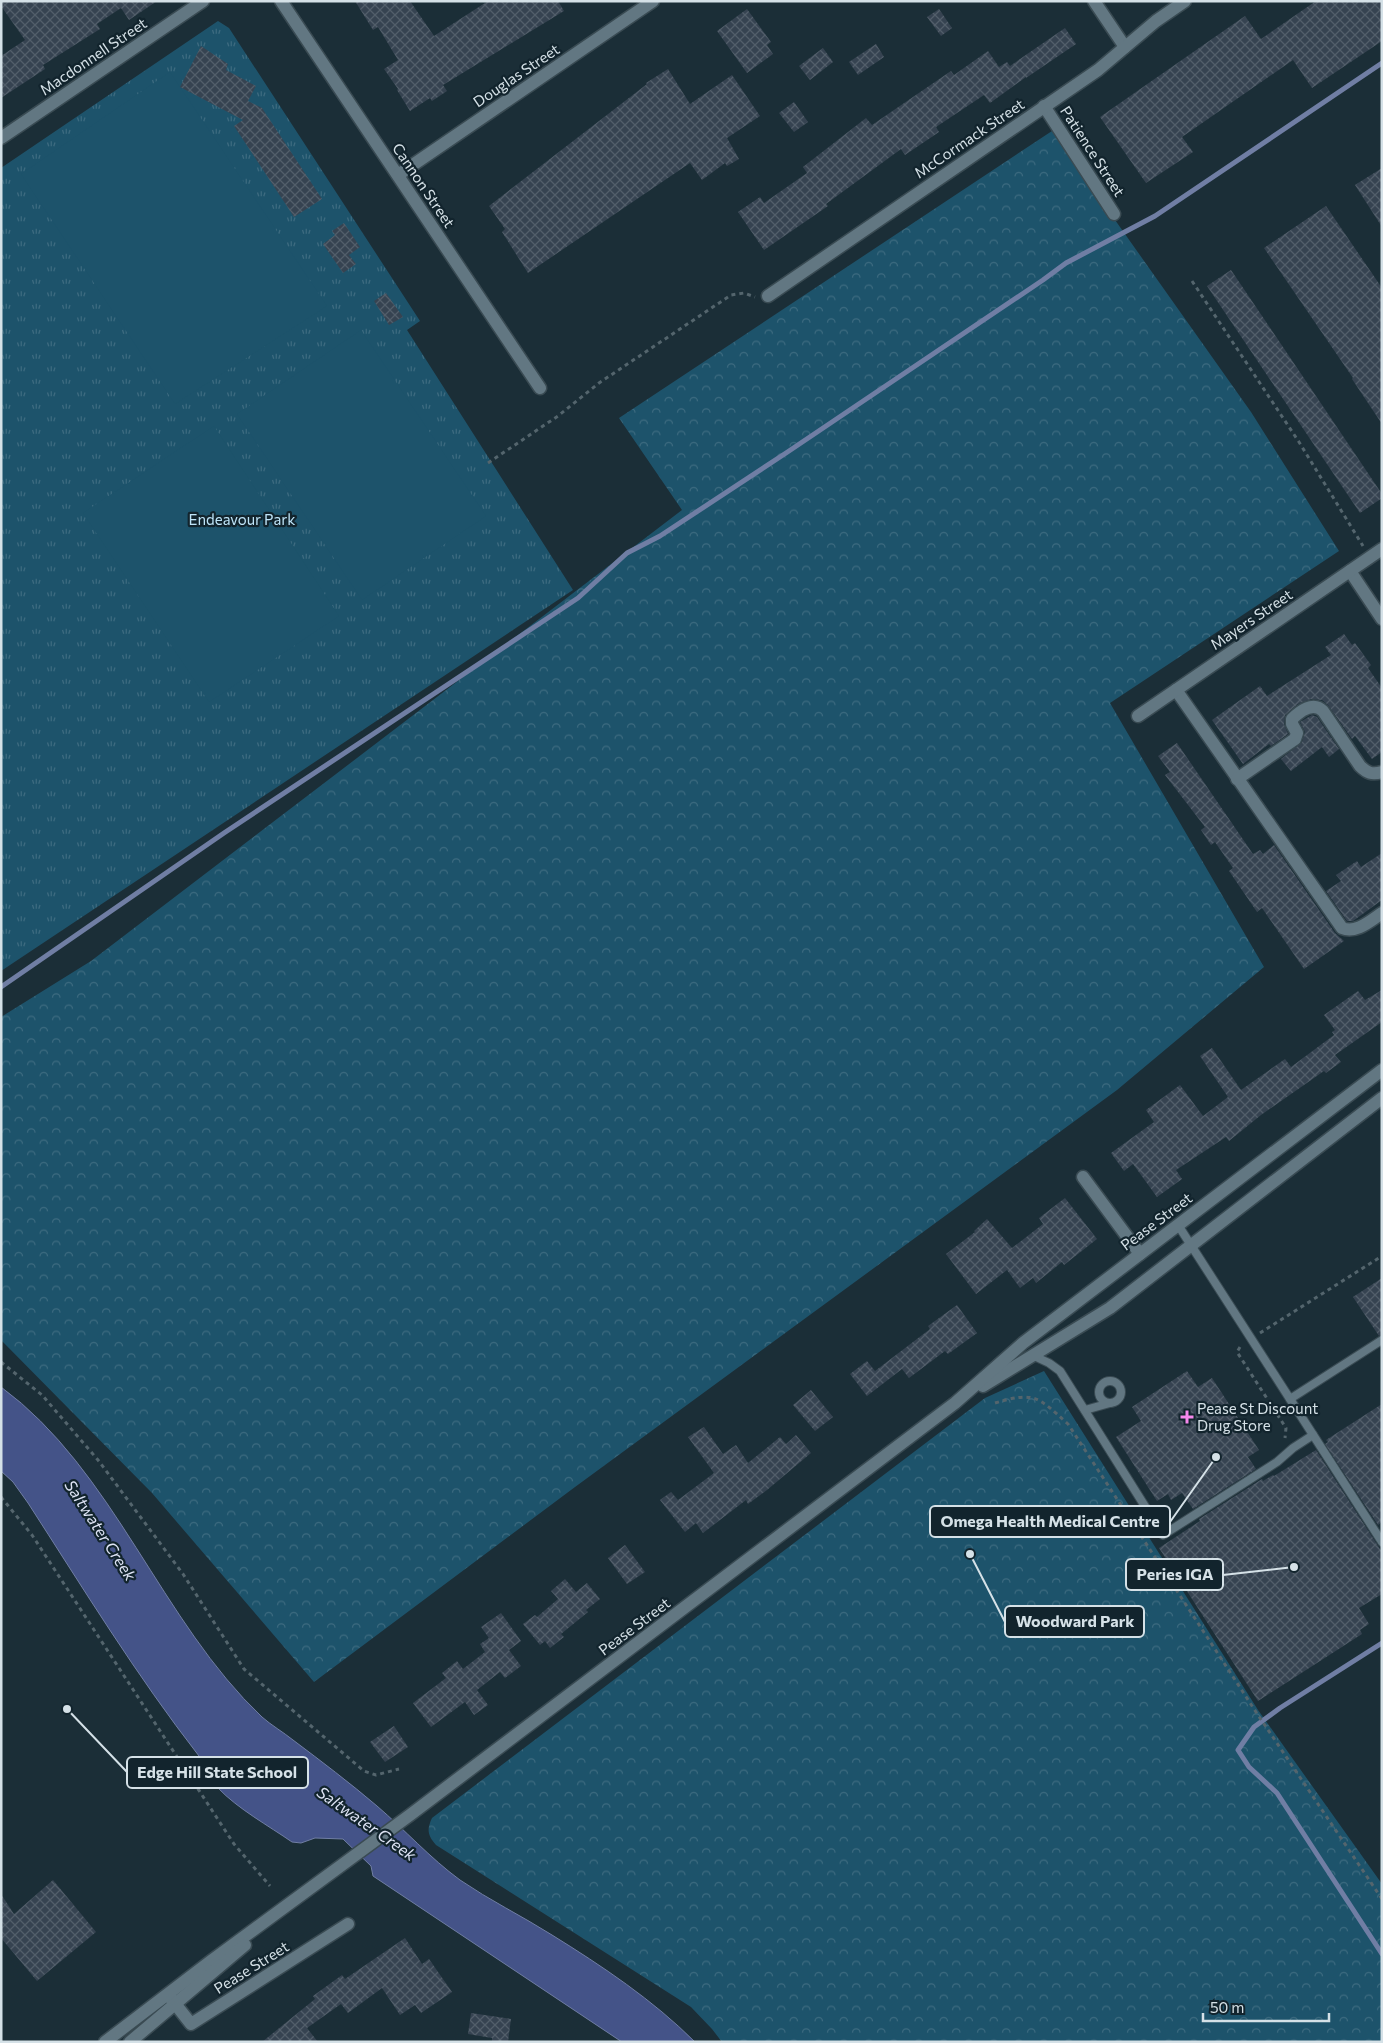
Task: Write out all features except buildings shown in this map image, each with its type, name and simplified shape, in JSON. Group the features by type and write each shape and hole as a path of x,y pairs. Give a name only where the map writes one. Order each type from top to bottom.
{"street":[{"name":"Macdonnell Street","path":"1,138 203,1"},
{"name":"Cannon Street","path":"281,1 540,388"},
{"name":"Douglas Street","path":"398,175 653,1"},
{"path":"1094,1 1125,47"},
{"name":"McCormack Street","path":"768,296 1098,70 1156,21 1185,1"},
{"name":"Patience Street","path":"1044,106 1114,214"},
{"name":"Mayers Street","path":"1138,716 1382,549"},
{"path":"1350,571 1382,619"},
{"path":"1176,690 1342,928 1349,931 1359,928 1382,913"},
{"path":"1237,779 1295,739 1297,733 1292,724 1292,719 1310,706 1315,706 1323,711 1366,772 1374,774 1382,772"},
{"name":"Pease Street","path":"105,2042 410,1815 955,1403 1023,1343 1382,1070"},
{"name":"Pease Street","path":"955,1403 1110,1308 1382,1098"},
{"path":"1083,1177 1140,1254"},
{"name":"Pease Street","path":"130,2042 331,1873"},
{"name":"Pease Street","path":"167,1994 191,2024 348,1924"}],"lane":[{"path":"1178,1225 1382,1542"},
{"path":"1290,1399 1382,1340"},
{"path":"1034,1356 1060,1371 1163,1535 1278,1462 1293,1448 1313,1435"},
{"path":"1084,1410 1110,1403"}],"path":[{"path":"1192,281 1299,442 1370,558"},
{"path":"488,463 558,416 599,383 731,295 744,293 756,297 768,296"},
{"path":"1260,1333 1382,1256"},
{"path":"1240,1347 1238,1349 1239,1354 1286,1428 1287,1433 1283,1441"},
{"path":"1,1362 42,1395 98,1460 183,1574 244,1669 364,1772 376,1775 399,1769"},
{"path":"995,1403 1018,1396 1034,1398 1047,1404 1068,1424 1256,1712 1382,1899"},
{"path":"1,1497 32,1535 234,1844 270,1886"}],"green space":[{"name":"Endeavour Park","path":"218,21 229,28 420,321 407,330 573,590 1,971 1,168"},
{"path":"170,72 327,306 175,404 21,174"},
{"path":"1052,131 1251,412 1339,551 1110,703 1264,967 1117,1090 575,1487 314,1682 152,1493 1,1340 1,1017 91,961 682,510 619,418"},
{"path":"361,330 486,516 362,600 237,414"},
{"path":"214,426 339,616 209,702 83,513"},
{"path":"1044,1371 1258,1710 1382,1884 1382,2042 722,2042 691,2007 436,1845 429,1835 429,1825 432,1818 985,1398"}],"water":[{"name":"Saltwater Creek","path":"1,1387 41,1421 75,1460 107,1503 195,1637 226,1679 262,1717 367,1797 438,1863 460,1880 608,1971 662,2012 695,2042 622,2042 373,1876 371,1866 343,1839 315,1838 301,1843 292,1842 226,1796 215,1785 199,1756 132,1663 28,1503 13,1482 1,1471"}],"waterway":[{"path":"1,987 224,833 578,598 627,553 660,536 786,453 1066,263 1155,216 1382,63"},
{"path":"1382,1643 1280,1708 1254,1727 1238,1750 1249,1767 1277,1793 1382,1954"}],"place":[{"name":"Pease St Discount Drug Store","path":"1187,1417"},
{"name":"Omega Health Medical Centre","path":"1216,1457"},
{"name":"Woodward Park","path":"970,1554"},
{"name":"Peries IGA","path":"1294,1567"},
{"name":"Edge Hill State School","path":"67,1709"}]}
